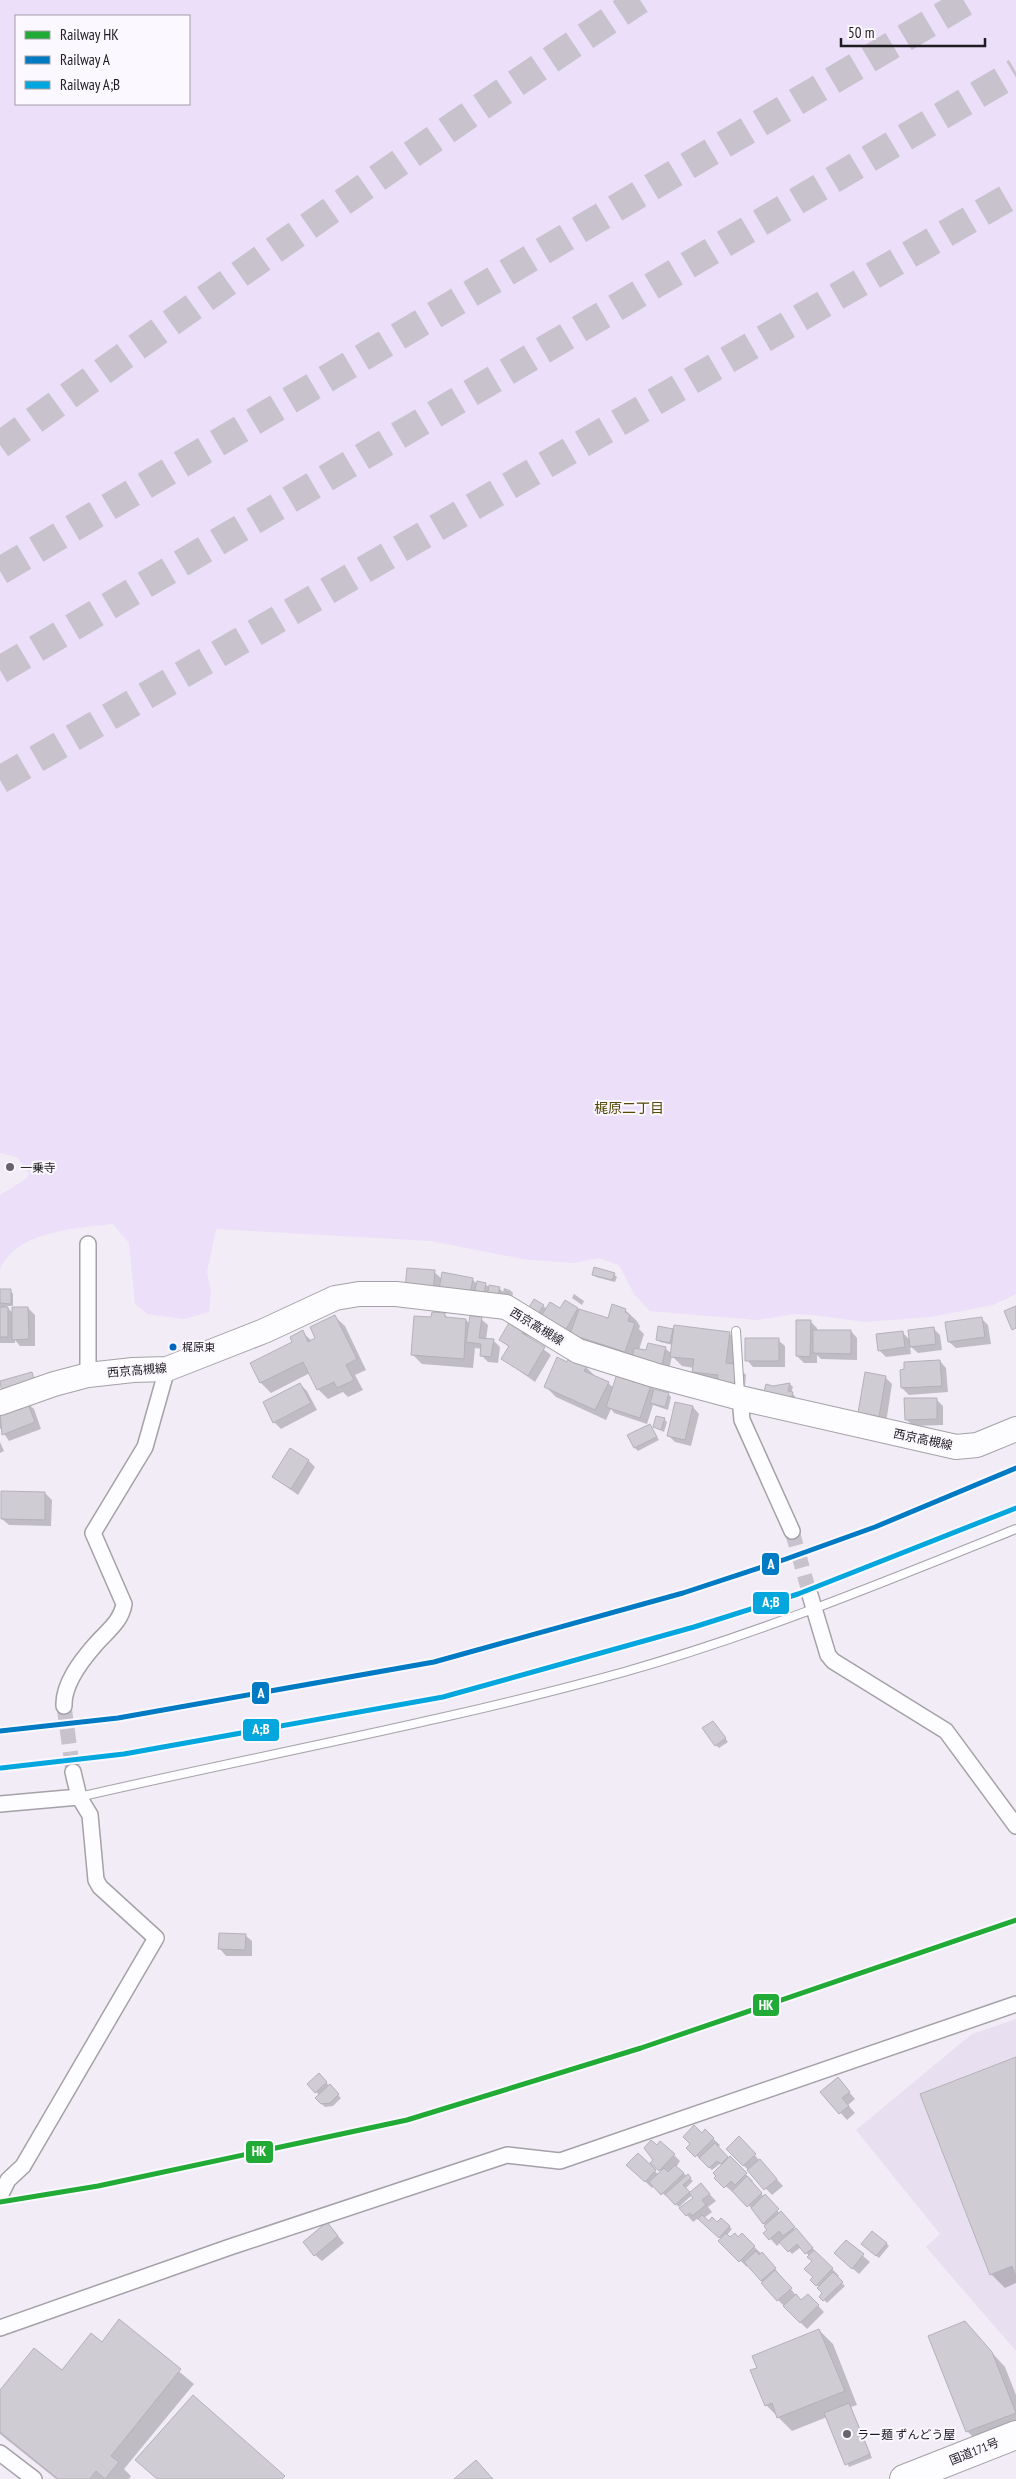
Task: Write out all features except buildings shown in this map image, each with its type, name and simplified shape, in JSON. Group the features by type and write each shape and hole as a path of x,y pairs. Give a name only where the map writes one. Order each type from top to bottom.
{"highway":[{"name":"国道171号","path":"904,2479 1016,2435"}],"main road":[{"name":"西京高槻線","path":"0,1404 54,1384 88,1375 133,1370 166,1369 272,1327 335,1298 359,1294 396,1294 506,1307 578,1351 654,1375 740,1398 956,1447 977,1445 1016,1428"}],"street":[{"path":"88,1244 88,1375"},
{"path":"64,1706 63,1696 69,1682 95,1644 122,1613 124,1604 93,1533 145,1447 166,1369"},
{"path":"740,1398 742,1420 792,1532"},
{"path":"810,1595 828,1655 833,1661 946,1731 1016,1826"},
{"path":"0,2196 7,2174 23,2166 156,1938 100,1887 96,1880 90,1815 79,1797 73,1772"},
{"path":"0,1804 79,1797"},
{"path":"0,2328 230,2247 507,2156 560,2161 1016,2004"},
{"path":"0,2453 34,2479"}],"lane":[{"path":"736,1331 740,1398"},
{"path":"79,1797 497,1706 627,1671 814,1610 1016,1529"}],"shaded area":[{"path":"0,0 1016,0 1016,1294 993,1305 930,1317 864,1322 794,1314 757,1320 650,1311 634,1294 619,1265 599,1258 573,1263 523,1259 431,1241 216,1229 207,1272 211,1293 209,1312 184,1319 147,1314 135,1304 129,1243 113,1224 65,1230 33,1239 20,1246 8,1256 0,1269 0,1195 26,1179 29,1174 17,1157 0,1153"},
{"path":"1016,2019 1016,2351 926,2247 940,2234 856,2130 972,2034"}],"tunnel":[{"path":"0,445 318,220 640,0"},
{"path":"0,571 969,0"},
{"path":"0,670 1016,72"},
{"path":"0,780 1016,193"},
{"path":"792,1531 810,1595"},
{"path":"64,1706 73,1772"}],"rail line":[{"name":"A","path":"0,1731 118,1718 434,1662 683,1593 786,1559 875,1527 1016,1468"},
{"name":"A;B","path":"1,1768 124,1754 443,1697 694,1627 798,1594 1016,1508"},
{"name":"HK","path":"0,2202 98,2186 407,2120 641,2048 1016,1920"}],"place":[{"name":"一乗寺","path":"10,1167"},
{"name":"梶原東","path":"173,1347"},
{"name":"ラー麺 ずんどう屋","path":"847,2434"}],"district":[{"name":"梶原二丁目","path":"629,1108"}]}
